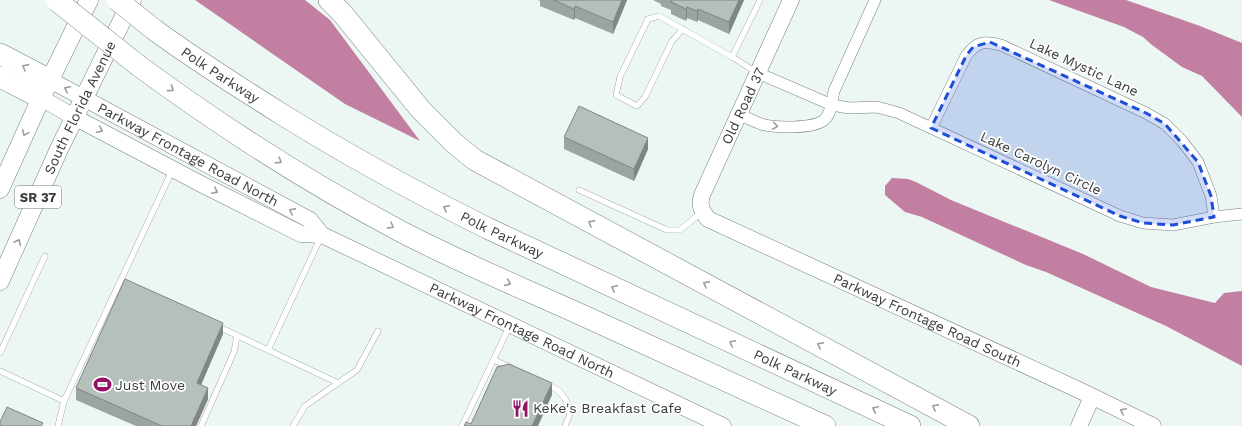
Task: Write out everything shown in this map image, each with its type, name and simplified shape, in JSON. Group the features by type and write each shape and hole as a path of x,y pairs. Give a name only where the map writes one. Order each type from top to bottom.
{"highway":[{"name":"Polk Parkway","path":"117,0 156,31 255,98 422,196 494,232 910,426"},
{"path":"329,0 342,12 421,110 454,143 475,160 969,426"},
{"path":"57,1 139,66 213,119 302,175 400,231 488,274 825,426"},
{"path":"0,54 46,89"},
{"path":"0,77 46,89"}],"main road":[{"name":"SR 37","path":"0,189 89,0"},
{"name":"South Florida Avenue","path":"0,281 74,117 132,0"},
{"name":"Old Road 37","path":"703,212 700,202 702,195 791,0"},
{"name":"Parkway Frontage Road North","path":"46,89 84,98 310,220 322,235"},
{"name":"Parkway Frontage Road North","path":"46,89 74,117 302,234 322,235 723,426"},
{"name":"Parkway Frontage Road South","path":"703,212 708,219 1153,426"},
{"path":"1079,426 1092,397"}],"street":[{"path":"738,114 762,124 782,127 807,126 824,120 829,114 834,91 875,0"},
{"name":"Lake Mystic Lane","path":"931,128 966,56 973,47 980,43 990,42 1001,45 1146,113 1165,124 1182,141 1198,162 1211,196 1214,217"},
{"name":"Lake Carolyn Circle","path":"758,73 832,105 849,108 877,107 899,113 1120,216 1143,223 1173,225 1214,217 1242,214"}],"lane":[{"path":"732,57 760,0"},
{"path":"682,29 672,41 645,97 638,106 616,95 620,77 648,19 659,16 732,57 758,73"},
{"path":"58,426 64,401 174,169"},
{"path":"580,190 667,230 680,230 703,212"},
{"path":"268,350 322,235"},
{"path":"0,353 45,256"},
{"path":"120,282 126,285"},
{"path":"211,324 338,383"},
{"path":"462,426 510,325"},
{"path":"293,426 305,406 357,370 378,331"},
{"path":"201,426 234,352 237,336"},
{"path":"494,360 516,370"},
{"path":"0,371 64,401"},
{"path":"537,380 559,391 566,400 570,414 565,426"}],"highlighted area":[{"path":"990,42 1146,113 1165,124 1198,162 1211,196 1214,217 1173,225 1143,223 1120,216 931,128 966,56 973,47"}],"shaded area":[{"path":"195,0 305,0 330,20 420,141 345,104"},
{"path":"1049,0 1126,0 1200,26 1242,43 1242,117 1202,76 1182,67 1143,37 1124,27"},
{"path":"892,178 908,179 916,182 951,200 1083,254 1151,287 1215,303 1224,293 1242,291 1242,366 1166,326 1046,272 1026,265 922,217 905,212 885,195 885,186"}],"building":[{"path":"554,0 622,0 613,22 575,6 574,9"},
{"path":"672,0 739,0 729,22 698,9 697,11 687,7 686,9 671,2"},
{"path":"579,106 648,138 634,169 564,137"},
{"path":"125,279 223,323 197,383 208,388 191,426 162,426 76,388"},
{"path":"509,364 552,383 532,426 464,426 466,422 471,424 497,367"},
{"path":"7,407 43,423 41,426 0,426 0,422"}],"place":[{"name":"Just Move","path":"102,385"},
{"name":"KeKe's Breakfast Cafe","path":"520,408"}]}
